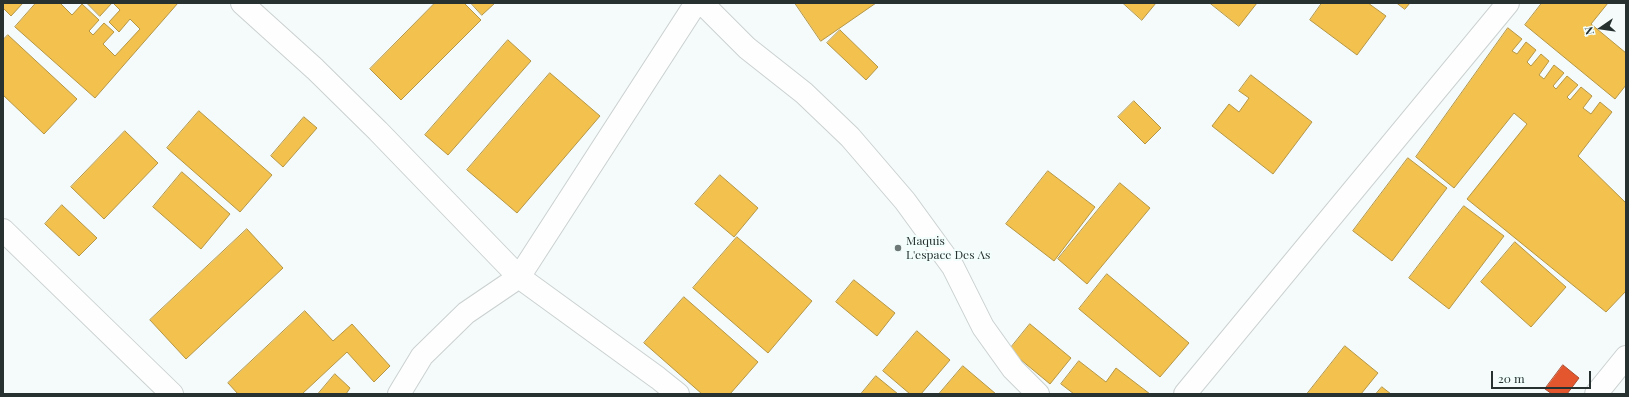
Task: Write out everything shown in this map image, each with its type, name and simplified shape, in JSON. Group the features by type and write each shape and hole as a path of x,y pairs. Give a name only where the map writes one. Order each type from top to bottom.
{"street":[{"path":"242,3 315,69 378,131 519,277 678,394"},
{"path":"399,394 422,356 466,313 519,277 696,3"},
{"path":"702,3 747,48 804,93 850,137 905,200 953,267 983,327 1013,370 1038,394"},
{"path":"1185,394 1508,3"},
{"path":"3,230 172,394"},
{"path":"1596,394 1626,357"}],"building: Logements":[{"path":"3,3 23,3 11,16 3,8"},
{"path":"36,3 60,3 72,15 82,4 99,20 89,31 93,35 104,23 114,32 103,44 115,56 140,29 130,19 119,32 109,22 120,10 113,3 178,3 95,98 15,27"},
{"path":"87,3 112,3 100,16"},
{"path":"435,3 464,3 481,20 401,100 370,69"},
{"path":"471,3 495,3 482,15"},
{"path":"795,3 876,3 821,41"},
{"path":"1123,3 1156,3 1142,20"},
{"path":"1210,3 1257,3 1239,26"},
{"path":"1322,3 1368,3 1386,16 1357,55 1310,20"},
{"path":"1397,3 1410,3 1405,9"},
{"path":"1542,3 1608,3 1591,24 1626,53 1626,85 1615,99 1525,25"},
{"path":"1508,28 1522,39 1512,51 1517,54 1526,42 1536,50 1527,62 1531,66 1541,54 1549,61 1539,75 1544,79 1554,65 1564,73 1553,86 1556,89 1567,76 1578,85 1567,97 1570,100 1581,87 1592,96 1583,108 1591,114 1600,102 1612,112 1578,156 1626,203 1626,291 1606,312 1467,199 1527,124 1514,113 1454,188 1416,157"},
{"path":"840,30 878,67 866,80 827,43"},
{"path":"8,35 77,99 44,134 3,95 3,40"},
{"path":"508,40 531,61 448,155 425,135"},
{"path":"550,73 600,116 517,213 467,170"},
{"path":"1251,75 1312,122 1273,174 1212,126 1229,104 1239,112 1249,98 1239,91"},
{"path":"1134,101 1161,128 1145,144 1118,117"},
{"path":"199,111 272,175 240,212 167,148"},
{"path":"304,117 317,128 283,167 271,156"},
{"path":"125,131 158,163 104,219 71,187"},
{"path":"1408,158 1447,188 1392,261 1353,231"},
{"path":"1048,171 1095,207 1054,261 1006,224"},
{"path":"182,172 230,214 201,249 153,207"},
{"path":"720,175 758,208 734,237 695,204"},
{"path":"1120,183 1150,208 1087,284 1058,259"},
{"path":"62,205 97,238 79,256 45,224"},
{"path":"1464,206 1504,236 1449,309 1409,278"},
{"path":"247,229 283,268 186,359 150,320"},
{"path":"737,237 812,301 768,353 693,288"},
{"path":"1515,242 1566,287 1531,327 1481,282"},
{"path":"1107,274 1189,343 1160,377 1079,309"},
{"path":"854,280 895,313 877,336 836,302"},
{"path":"684,297 758,362 730,394 702,394 644,343"},
{"path":"305,311 333,341 352,324 390,366 374,382 347,352 302,394 238,394 228,383"},
{"path":"1030,324 1071,358 1050,384 1009,350"},
{"path":"917,331 950,360 921,394 910,394 883,371"},
{"path":"1345,346 1378,373 1361,394 1307,394"},
{"path":"1079,361 1106,382 1116,368 1150,394 1074,394 1061,384"},
{"path":"963,366 996,394 939,394"},
{"path":"335,374 350,388 346,394 318,394"},
{"path":"876,376 898,394 861,394"},
{"path":"1382,387 1391,394 1376,394"}],"building: Commerces":[{"path":"1563,365 1579,378 1567,394 1552,394 1545,389"}],"place":[{"name":"Maquis L'espace Des As","path":"898,248"}]}
